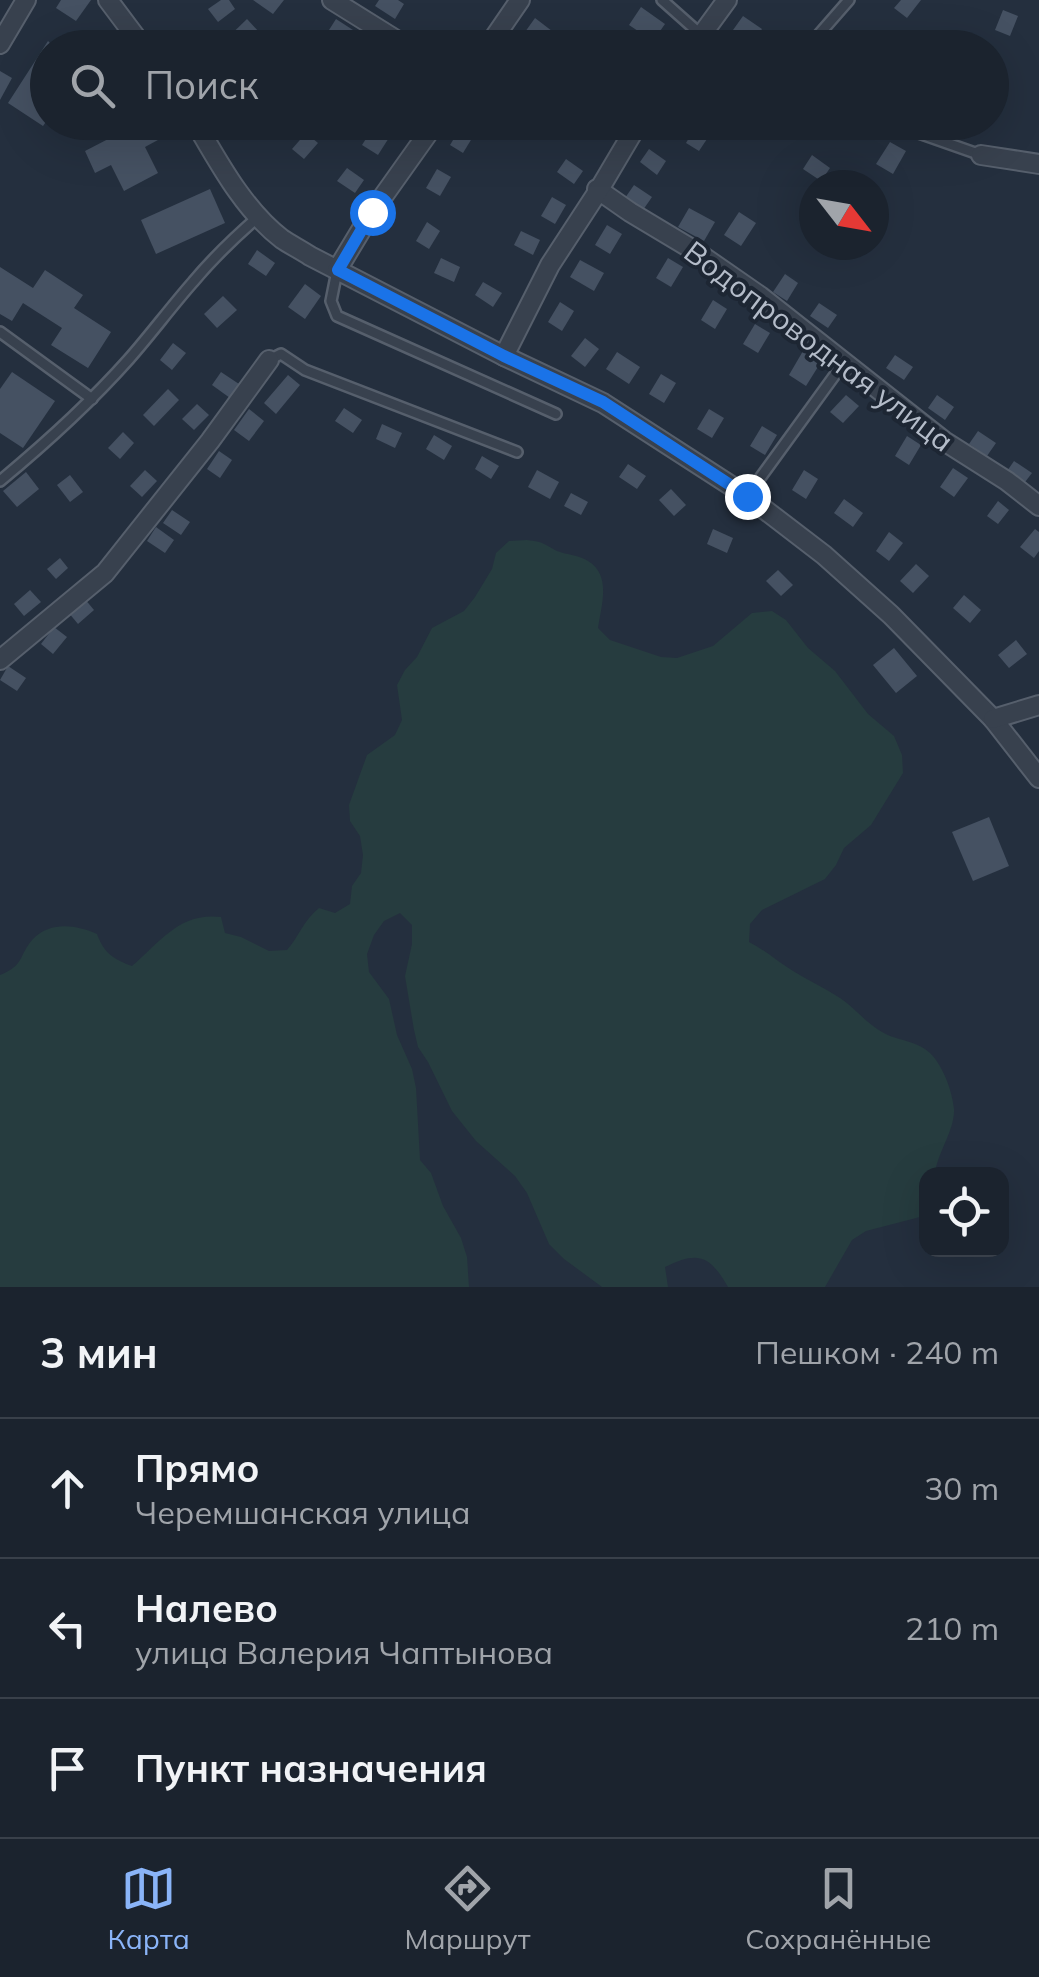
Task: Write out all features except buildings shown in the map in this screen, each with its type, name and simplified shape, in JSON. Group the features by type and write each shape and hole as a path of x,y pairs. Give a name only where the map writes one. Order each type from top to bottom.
{"street":[{"path":"0,44 26,0"},
{"path":"108,0 130,30"},
{"path":"332,0 380,30"},
{"path":"499,30 520,0"},
{"path":"711,30 727,0"},
{"path":"206,140 258,216 281,238 504,356 603,402 747,496 824,555 891,615 993,719 1039,778"},
{"path":"338,270 372,212 423,140"},
{"path":"504,356 550,266 627,140"},
{"path":"982,154 1039,164"},
{"name":"Водопроводная улица","path":"597,190 760,296 944,441 1039,506"},
{"path":"0,660 105,574 269,360"},
{"path":"993,719 1039,706"}],"lane":[{"path":"662,0 690,30"},
{"path":"823,30 849,0"},
{"path":"940,140 982,154"},
{"path":"0,482 92,399 194,280 258,216"},
{"path":"338,270 330,301 337,316 556,414"},
{"path":"0,332 92,399"},
{"path":"269,360 281,354 305,370 517,452"},
{"path":"747,496 844,361"}],"green space":[{"path":"509,541 541,543 588,561 603,583 598,628 610,640 661,657 677,658 713,646 752,613 772,611 786,620 808,648 835,671 868,714 894,736 902,755 903,773 871,825 844,848 825,879 762,910 750,924 749,942 840,998 882,1032 925,1049 939,1065 951,1094 954,1117 937,1167 919,1167 919,1217 866,1231 852,1240 825,1287 728,1287 715,1268 695,1258 665,1267 668,1287 602,1287 549,1244 527,1193 515,1176 476,1141 452,1111 418,1047 405,976 412,925 400,913 384,921 374,935 367,954 369,972 389,999 397,1035 412,1069 420,1160 431,1173 461,1238 469,1287 0,1287 0,975 17,964 40,933 56,927 81,928 97,934 110,954 132,966 172,930 194,919 221,917 225,933 269,951 287,950 319,908 335,913 350,904 363,855 360,836 350,821 349,805 367,755 395,735 402,720 397,685 432,628 464,611 475,597 492,569 496,553"}],"route":[{"path":"372,212 338,270 603,402 747,496"}]}
